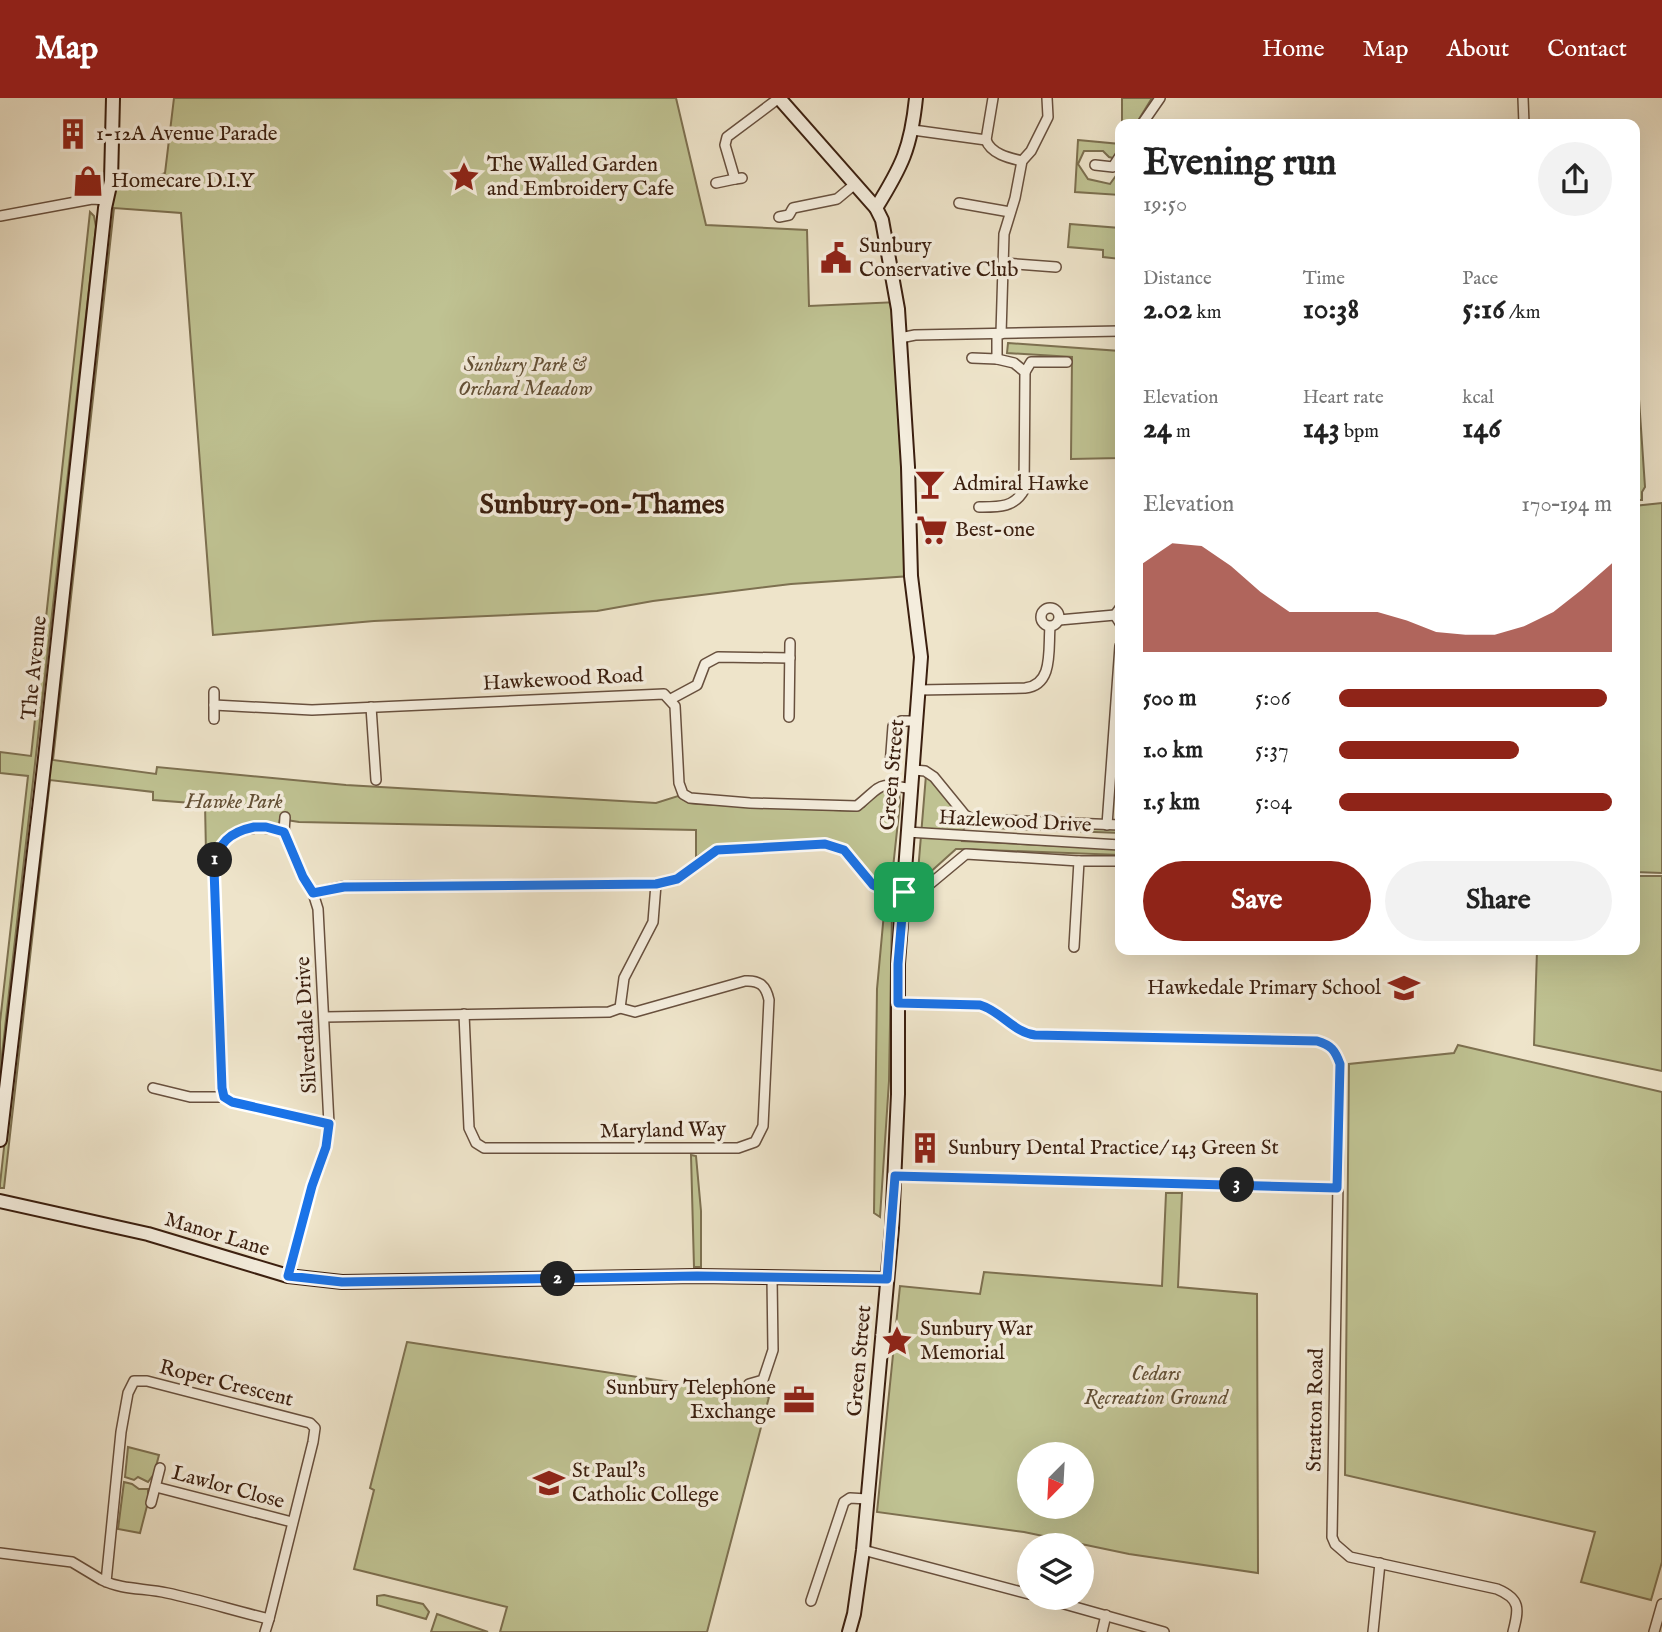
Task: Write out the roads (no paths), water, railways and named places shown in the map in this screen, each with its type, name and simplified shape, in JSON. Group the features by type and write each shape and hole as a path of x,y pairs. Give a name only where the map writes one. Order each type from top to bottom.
{"street":[{"name":"The Avenue","path":"0,1140 112,155 113,98"},
{"path":"716,183 738,178 725,145 727,137 779,98 876,208 907,152 913,130 916,98"},
{"path":"993,98 987,145 999,154 1022,161"},
{"path":"997,359 1004,234 1022,161 1031,151 1048,117 1047,98"},
{"path":"1145,119 1160,98"},
{"path":"1523,98 1524,119"},
{"path":"913,130 986,140"},
{"path":"1095,165 1112,167 1115,163"},
{"path":"779,217 789,215 793,208 837,199 855,184"},
{"path":"0,216 92,199 107,200"},
{"path":"959,203 1010,212"},
{"name":"Green Street","path":"849,1632 863,1550 895,1176 898,964 921,657 911,576 900,338 893,276 882,220 876,208"},
{"path":"1004,263 1056,267"},
{"path":"900,338 915,335 1115,331"},
{"path":"971,358 1014,363 1025,372"},
{"path":"979,507 1012,503 1024,490 1025,372 1031,362 1067,362"},
{"path":"1050,627 1041,620 1044,611 1049,608 1055,610 1059,620"},
{"path":"1050,627 1059,620 1115,615"},
{"path":"918,690 1025,688 1038,685 1046,675 1050,627"},
{"path":"789,717 790,643"},
{"path":"671,699 697,685 705,664 718,657 790,658"},
{"path":"214,692 214,719"},
{"name":"Hawkewood Road","path":"214,705 312,710 663,694 671,699 675,706 680,789 690,798 750,803 857,806 885,784 912,789"},
{"path":"777,706 789,705"},
{"path":"371,707 376,780"},
{"path":"1107,825 1115,715"},
{"path":"890,766 893,726 901,721 917,721"},
{"path":"914,769 925,771 934,777 965,815 972,819 1115,825"},
{"path":"224,1097 219,1033 215,856 224,841 236,831 266,827 284,832 285,817"},
{"name":"Silverdale Drive","path":"284,832 318,909 329,1124 326,1147 312,1186 288,1276"},
{"name":"Hazlewood Drive","path":"907,832 1115,845"},
{"path":"313,893 344,887 656,884 677,879 717,850 825,844 844,850 873,885 911,897 966,854 1115,861"},
{"path":"1074,947 1079,861"},
{"path":"620,1008 624,978 653,922 656,884"},
{"name":"Maryland Way","path":"325,1017 464,1014 609,1012 620,1008 635,1012 754,980 767,990 769,1000 763,1126 755,1142 747,1147 484,1148 476,1143 469,1128 464,1014"},
{"name":"Stratton Road","path":"898,1003 980,1005 992,1008 1025,1033 1035,1035 1317,1041 1329,1044 1336,1052 1340,1064 1332,1536 1335,1544 1350,1557 1497,1588 1510,1594 1517,1608 1513,1632"},
{"path":"153,1088 190,1097 224,1097 232,1102 329,1124"},
{"path":"895,1176 1337,1188"},
{"name":"Manor Lane","path":"0,1201 148,1234 288,1276 342,1282 697,1276 887,1279"},
{"path":"749,1384 763,1380 773,1350 772,1278"},
{"name":"Roper Crescent","path":"106,1582 121,1432 128,1393 134,1381 147,1381 310,1423 314,1427 313,1442 265,1632"},
{"name":"Lawlor Close","path":"151,1503 160,1468"},
{"name":"Lawlor Close","path":"156,1487 292,1522"},
{"path":"811,1601 844,1502 850,1498 867,1499"},
{"path":"863,1550 1017,1591"},
{"path":"0,1553 72,1562 106,1582 165,1592 269,1619"},
{"path":"1373,1632 1380,1563"},
{"path":"1654,1632 1662,1604"},
{"path":"1087,1610 1164,1632"},
{"path":"1102,1632 1106,1615"}],"place":[{"name":"1-12A Avenue Parade","path":"73,134"},
{"name":"The Walled Garden and Embroidery Cafe","path":"464,177"},
{"name":"Homecare D.I.Y","path":"88,181"},
{"name":"Sunbury Conservative Club","path":"836,258"},
{"name":"Admiral Hawke","path":"930,484"},
{"name":"Best-one","path":"932,530"},
{"name":"Hawkedale Primary School","path":"1404,988"},
{"name":"Sunbury Dental Practice/ 143 Green St","path":"925,1148"},
{"name":"Sunbury War Memorial","path":"897,1341"},
{"name":"Sunbury Telephone Exchange","path":"799,1400"},
{"name":"St Paul's Catholic College","path":"549,1483"}],"district":[{"name":"Sunbury-on-Thames","path":"602,505"}],"park label":[{"name":"Sunbury Park & Orchard Meadow","path":"525,377"},
{"name":"Hawke Park","path":"234,802"},
{"name":"Cedars Recreation Ground","path":"1156,1386"}]}
